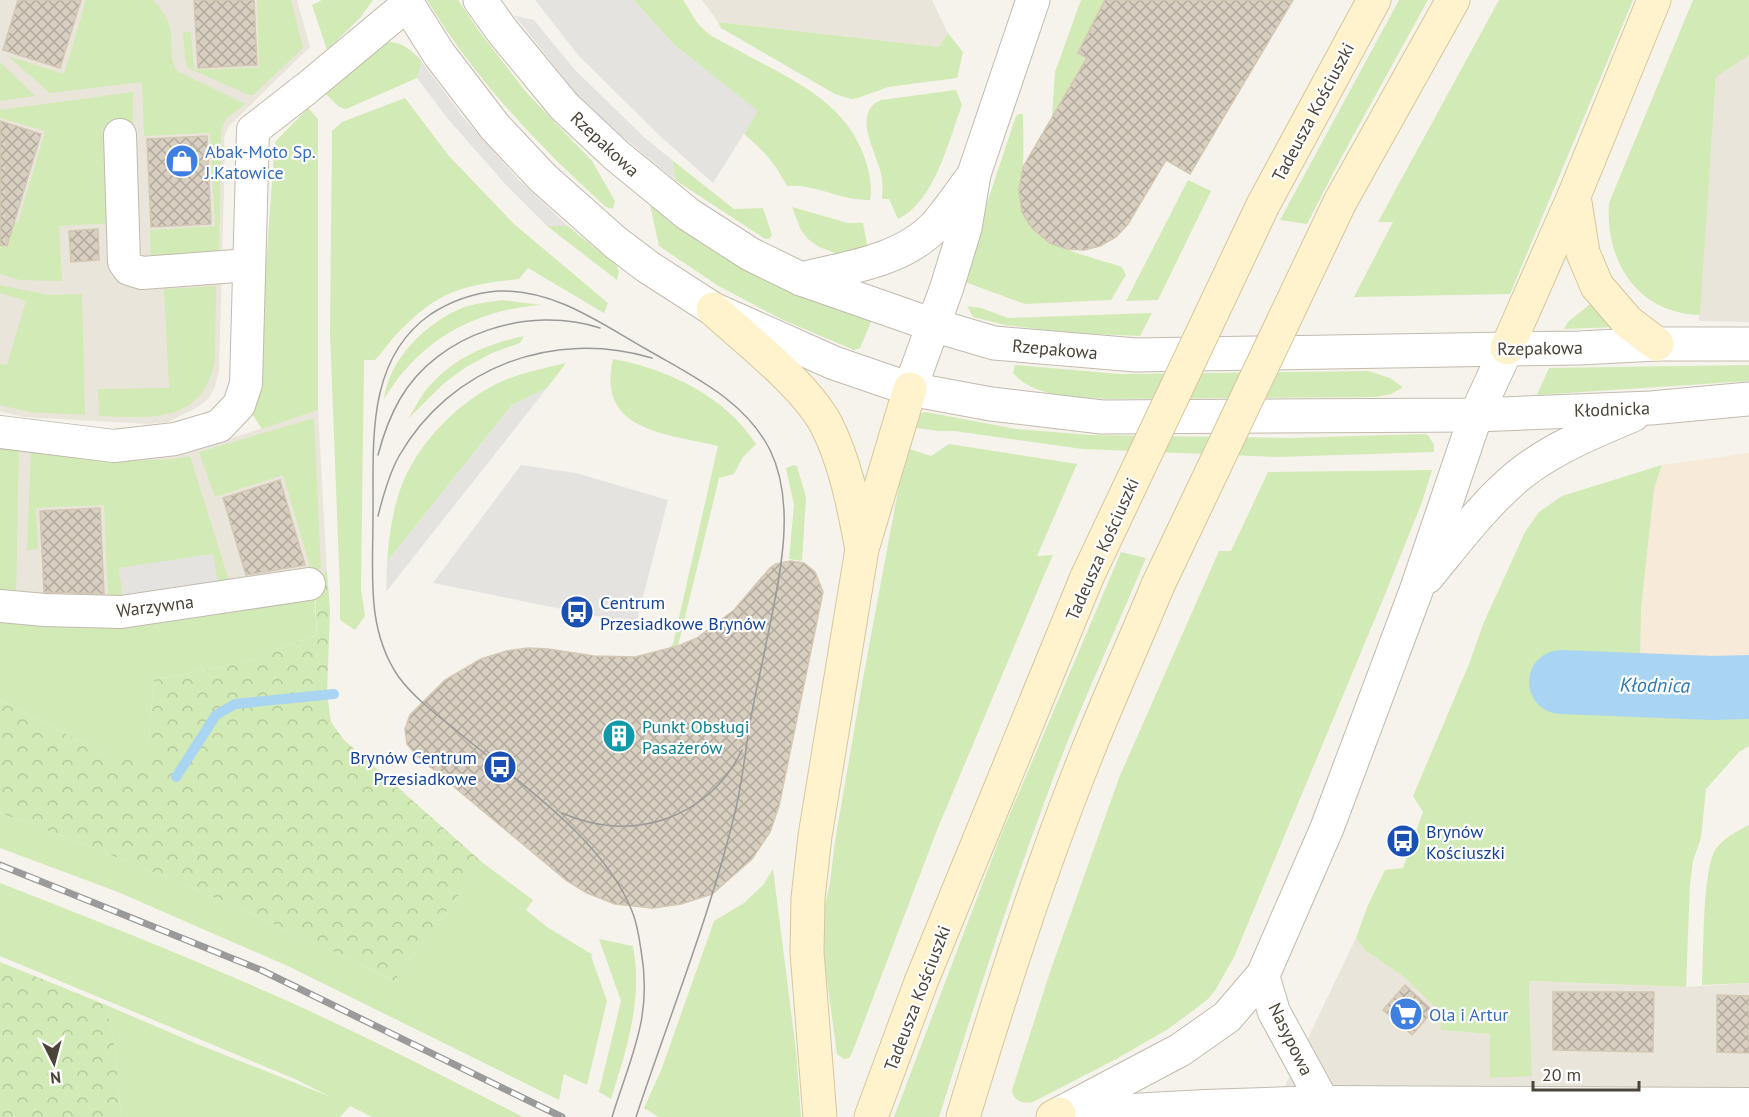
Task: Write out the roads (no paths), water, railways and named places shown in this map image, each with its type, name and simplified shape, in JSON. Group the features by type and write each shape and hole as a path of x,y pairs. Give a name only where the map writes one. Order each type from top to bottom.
{"main road":[{"name":"Tadeusza Kościuszki","path":"872,1117 921,982 1087,577 1263,205 1374,0"},
{"path":"963,1117 1041,875 1084,759 1158,585 1340,202 1453,0"},
{"path":"1507,348 1574,196 1654,0"},
{"path":"1574,196 1582,253 1597,286 1628,322 1657,344"},
{"path":"713,309 812,402 826,424 846,480 862,549"},
{"path":"820,1117 807,952 808,898 815,836 862,549 910,389"}],"street":[{"name":"Rzepakowa","path":"480,0 564,106 616,155 688,214 750,254 801,279 933,325 994,343 1136,355 1749,344"},
{"path":"0,432 114,446 175,439 219,426 239,405 246,384 253,130 308,88 406,2 439,54 495,127 543,178 615,242 648,267 713,309 834,363 910,389 991,404 1102,417 1476,415"},
{"path":"910,389 965,228 974,174 1032,2"},
{"path":"120,135 124,262 129,269 142,273 249,265"},
{"path":"801,279 885,258 911,245 935,226 974,174"},
{"path":"1056,1115 1180,1050 1227,1017 1263,975 1327,828 1416,591 1476,415 1507,348"},
{"name":"Kłodnicka","path":"1476,415 1651,408 1749,399"},
{"path":"1416,591 1490,503 1520,474 1568,443 1651,408"},
{"name":"Warzywna","path":"0,606 120,612 309,584"},
{"name":"Nasypowa","path":"1263,975 1274,1011 1289,1043 1323,1102"},
{"name":"Nasypowa","path":"1056,1115 1323,1102 1687,1111 1749,1104"}],"waterway":[{"name":"Kłodnica","path":"1561,682 1713,688 1749,687"},
{"path":"176,777 216,715 235,704 334,694"}],"tram line":[{"path":"612,1117 633,1055 644,996 641,950 632,911 619,885 580,835 556,812 426,705 404,684 388,658 376,620 372,580 373,463 377,407 383,380 394,355 409,333 431,314 463,298 489,292 519,292 557,302 594,319 699,380 732,403 747,417 770,450 779,474 783,499 782,553 736,808 715,887 636,1117"},
{"path":"378,455 400,399 417,376 437,357 461,341 488,330 516,323 544,320 573,322 600,328"},
{"path":"378,516 395,463 421,425 447,399 476,378 508,362 543,353 578,348 615,350 652,358"},
{"path":"562,813 588,822 615,826 641,825 666,819 689,808 710,793 728,774 742,750"}],"railway":[{"path":"0,865 261,970 562,1117"}],"place":[{"name":"Abak-Moto Sp. J.Katowice","path":"182,161"},
{"name":"Centrum Przesiadkowe Brynów","path":"577,612"},
{"name":"Punkt Obsługi Pasażerów","path":"619,736"},
{"name":"Brynów Centrum Przesiadkowe","path":"500,767"},
{"name":"Brynów Kościuszki","path":"1403,841"},
{"name":"Ola i Artur","path":"1406,1014"}]}
